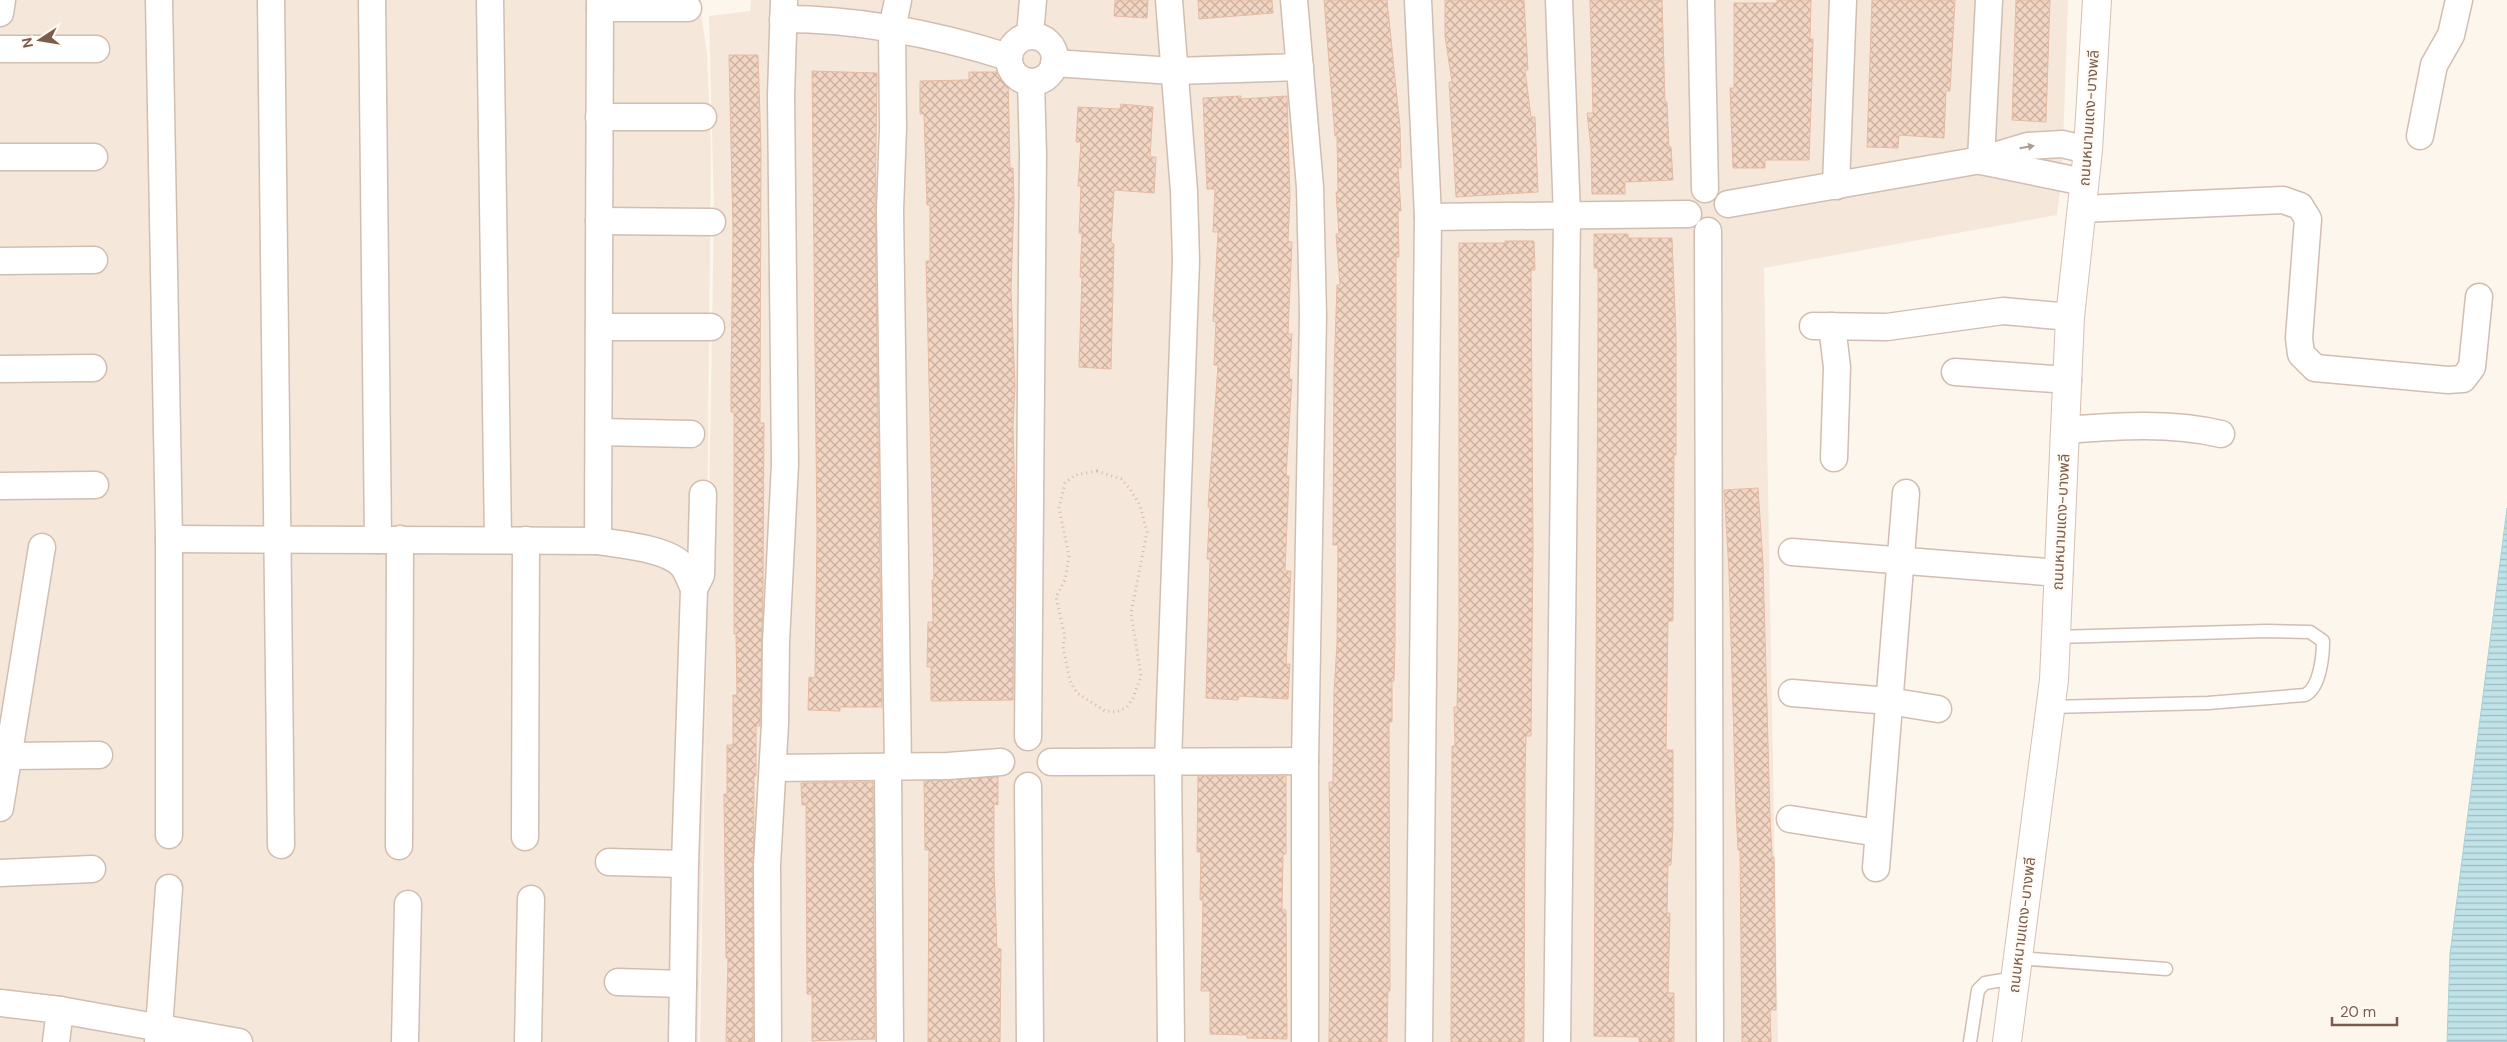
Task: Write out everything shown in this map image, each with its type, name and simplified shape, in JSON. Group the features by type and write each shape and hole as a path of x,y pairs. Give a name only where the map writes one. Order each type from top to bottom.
{"main road":[{"name":"ถนนหนามแดง-บางพลี","path":"2006,1042 2051,707 2056,637 2070,317 2088,150 2097,0"}],"street":[{"path":"0,12 2,0"},
{"path":"159,0 169,539 169,835"},
{"path":"271,0 279,539 281,845"},
{"path":"372,0 399,846"},
{"path":"490,0 498,540"},
{"path":"890,1042 893,766 890,210 893,128 892,29 898,0"},
{"path":"1030,35 1033,0"},
{"path":"1169,0 1173,71 1184,191 1186,261 1168,761 1171,1042"},
{"path":"1294,0 1310,187 1313,315 1305,761 1305,1042"},
{"path":"1418,0 1428,217 1419,1042"},
{"path":"1557,1042 1567,216 1559,0"},
{"path":"1701,0 1705,189"},
{"path":"1836,186 1843,0"},
{"path":"1980,160 1989,0"},
{"path":"2420,136 2434,65 2451,36 2459,0"},
{"path":"598,541 600,4 688,8"},
{"path":"768,1042 767,865 773,768 776,642 785,464 781,96 783,9 826,10 892,29 955,40 1008,57"},
{"path":"1030,35 1038,36 1053,49 1054,63 1049,75 1031,82 1017,78 1012,72 1008,57 1013,44 1030,35"},
{"path":"0,49 96,49"},
{"path":"1054,63 1173,71 1300,67"},
{"path":"1028,737 1033,164 1031,82"},
{"path":"599,117 703,117"},
{"path":"1728,204 1980,160 2028,146 2062,144 2088,150"},
{"path":"0,157 94,157"},
{"path":"1980,160 2084,182"},
{"path":"1705,189 1717,191 1728,204 1729,210 1720,227 1708,231 1697,228 1688,214 1689,201 1698,191 1705,189"},
{"path":"2082,209 2283,200 2300,206 2308,219 2299,338 2301,354 2315,368 2448,380 2463,379 2472,367 2479,297"},
{"path":"1428,217 1688,214"},
{"path":"599,222 712,222"},
{"path":"1708,231 1710,1042"},
{"path":"0,261 94,260"},
{"path":"1834,458 1837,368 1822,326 1887,327 2003,311 2070,317"},
{"path":"599,327 711,327"},
{"path":"0,370 93,368"},
{"path":"1956,372 2068,380"},
{"path":"2066,430 2173,426 2195,428 2221,434"},
{"path":"598,432 691,434"},
{"path":"0,486 95,485"},
{"path":"1876,868 1906,493"},
{"path":"682,1042 685,864 694,590 701,575 703,494"},
{"path":"169,539 598,541 646,550 674,558 683,566 694,590"},
{"path":"525,837 526,540"},
{"path":"0,808 42,547"},
{"path":"1792,552 2059,573"},
{"path":"1792,693 1889,700 1938,709"},
{"path":"1028,737 1040,741 1046,747 1051,762 1045,777 1039,782 1028,786 1015,784 1009,780 1001,762 1003,752 1011,741 1028,737"},
{"path":"8,756 99,755"},
{"path":"1051,762 1305,761"},
{"path":"773,768 1001,762"},
{"path":"1028,786 1030,1042"},
{"path":"1790,819 1878,833"},
{"path":"609,862 685,864"},
{"path":"0,873 92,869"},
{"path":"159,1034 169,888"},
{"path":"528,1042 530,899"},
{"path":"405,1042 408,904"},
{"path":"618,982 683,984"},
{"path":"0,1003 60,1010 159,1034 239,1042"},
{"path":"56,1042 60,1010"}],"lane":[{"path":"2051,707 2208,703 2305,695 2312,692 2316,684 2323,641 2310,632 2266,631 2056,637"},
{"path":"1970,1042 1978,990 1985,983 2016,968 2166,969"}],"path":[{"path":"1097,471 1121,479 1130,489 1140,505 1147,532 1131,613 1140,676 1133,698 1127,707 1117,712 1105,711 1077,693 1070,682 1063,647 1065,637 1056,596 1065,580 1069,556 1060,508 1064,483 1075,475 1097,471"}],"shaded area":[{"path":"0,0 699,0 707,53 711,150 705,733 698,1042 0,1042"},
{"path":"751,0 2068,0 2062,177 2057,215 1764,268 1778,1042 700,1042 714,210 709,16 750,11"}],"water":[{"path":"2507,508 2507,1042 2447,1042 2450,954"}],"building":[{"path":"1115,0 1148,0 1147,18 1114,16"},
{"path":"1198,0 1272,0 1273,13 1199,19"},
{"path":"1324,0 1387,0 1400,127 1401,168 1398,168 1401,211 1398,211 1399,257 1396,257 1395,643 1394,681 1392,681 1392,722 1389,722 1390,991 1388,991 1387,1042 1329,1042 1331,864 1329,782 1333,782 1338,545 1333,545 1334,373 1337,285 1340,285 1336,234 1339,234 1336,192 1338,192 1337,136 1335,136"},
{"path":"1445,0 1524,0 1528,70 1525,70 1531,117 1535,117 1538,192 1456,197 1449,82 1452,82 1445,36"},
{"path":"1590,0 1662,0 1665,102 1667,102 1673,180 1625,182 1625,194 1592,194 1591,147 1587,113 1593,113"},
{"path":"1777,0 1811,0 1810,39 1813,39 1809,160 1765,160 1765,168 1733,168 1730,88 1734,88 1734,3 1777,3"},
{"path":"1872,0 1955,0 1950,91 1946,91 1944,138 1899,135 1898,148 1867,147"},
{"path":"2016,0 2050,0 2046,122 2012,120"},
{"path":"729,55 758,55 761,151 760,423 764,423 763,591 760,726 756,726 756,776 754,776 753,1042 726,1042 728,958 726,958 724,794 727,794 727,745 733,745 733,695 737,695 736,634 734,634 734,412 731,412 733,230"},
{"path":"812,71 877,73 875,210 882,707 840,707 840,711 808,710 809,677 815,678 817,535"},
{"path":"969,72 1008,72 1010,168 1013,168 1014,201 1011,290 1015,386 1013,426 1015,502 1013,700 931,701 931,667 927,667 928,622 933,622 932,580 934,580 926,261 930,261 930,205 927,205 924,114 920,114 920,81 969,80"},
{"path":"1241,96 1241,99 1287,96 1290,197 1288,241 1292,242 1288,334 1292,334 1289,379 1292,379 1286,476 1289,476 1285,571 1291,571 1286,664 1290,664 1288,699 1239,696 1238,700 1206,698 1210,559 1207,559 1210,507 1208,507 1218,365 1214,365 1216,322 1213,321 1218,232 1213,232 1215,189 1207,189 1203,98"},
{"path":"1121,104 1153,107 1150,157 1156,157 1154,193 1114,190 1111,243 1114,244 1111,369 1079,367 1082,233 1079,233 1081,186 1078,186 1081,142 1076,142 1078,107 1120,109"},
{"path":"1594,234 1628,234 1628,238 1672,238 1676,336 1676,455 1674,455 1673,621 1668,621 1666,750 1673,750 1673,826 1671,865 1668,865 1667,913 1670,913 1668,993 1674,993 1674,1042 1639,1042 1639,1037 1594,1036 1598,268 1594,268"},
{"path":"1505,241 1534,241 1535,270 1531,270 1533,543 1531,736 1526,736 1525,775 1524,1042 1451,1042 1452,746 1455,746 1454,707 1457,707 1459,629 1459,243 1505,243"},
{"path":"1758,488 1763,563 1770,815 1772,857 1774,857 1776,1010 1770,1010 1771,1042 1742,1042 1740,850 1738,850 1736,809 1729,571 1724,490"},
{"path":"1198,776 1286,776 1286,854 1283,854 1282,910 1286,910 1287,1039 1247,1038 1247,1035 1210,1034 1210,991 1201,991 1203,900 1200,900 1201,852 1197,852"},
{"path":"998,777 998,805 994,804 994,868 997,948 1001,949 1000,1042 928,1042 929,850 925,850 924,781"},
{"path":"873,782 875,1039 812,1041 812,994 807,994 806,805 802,805 801,783"}]}
